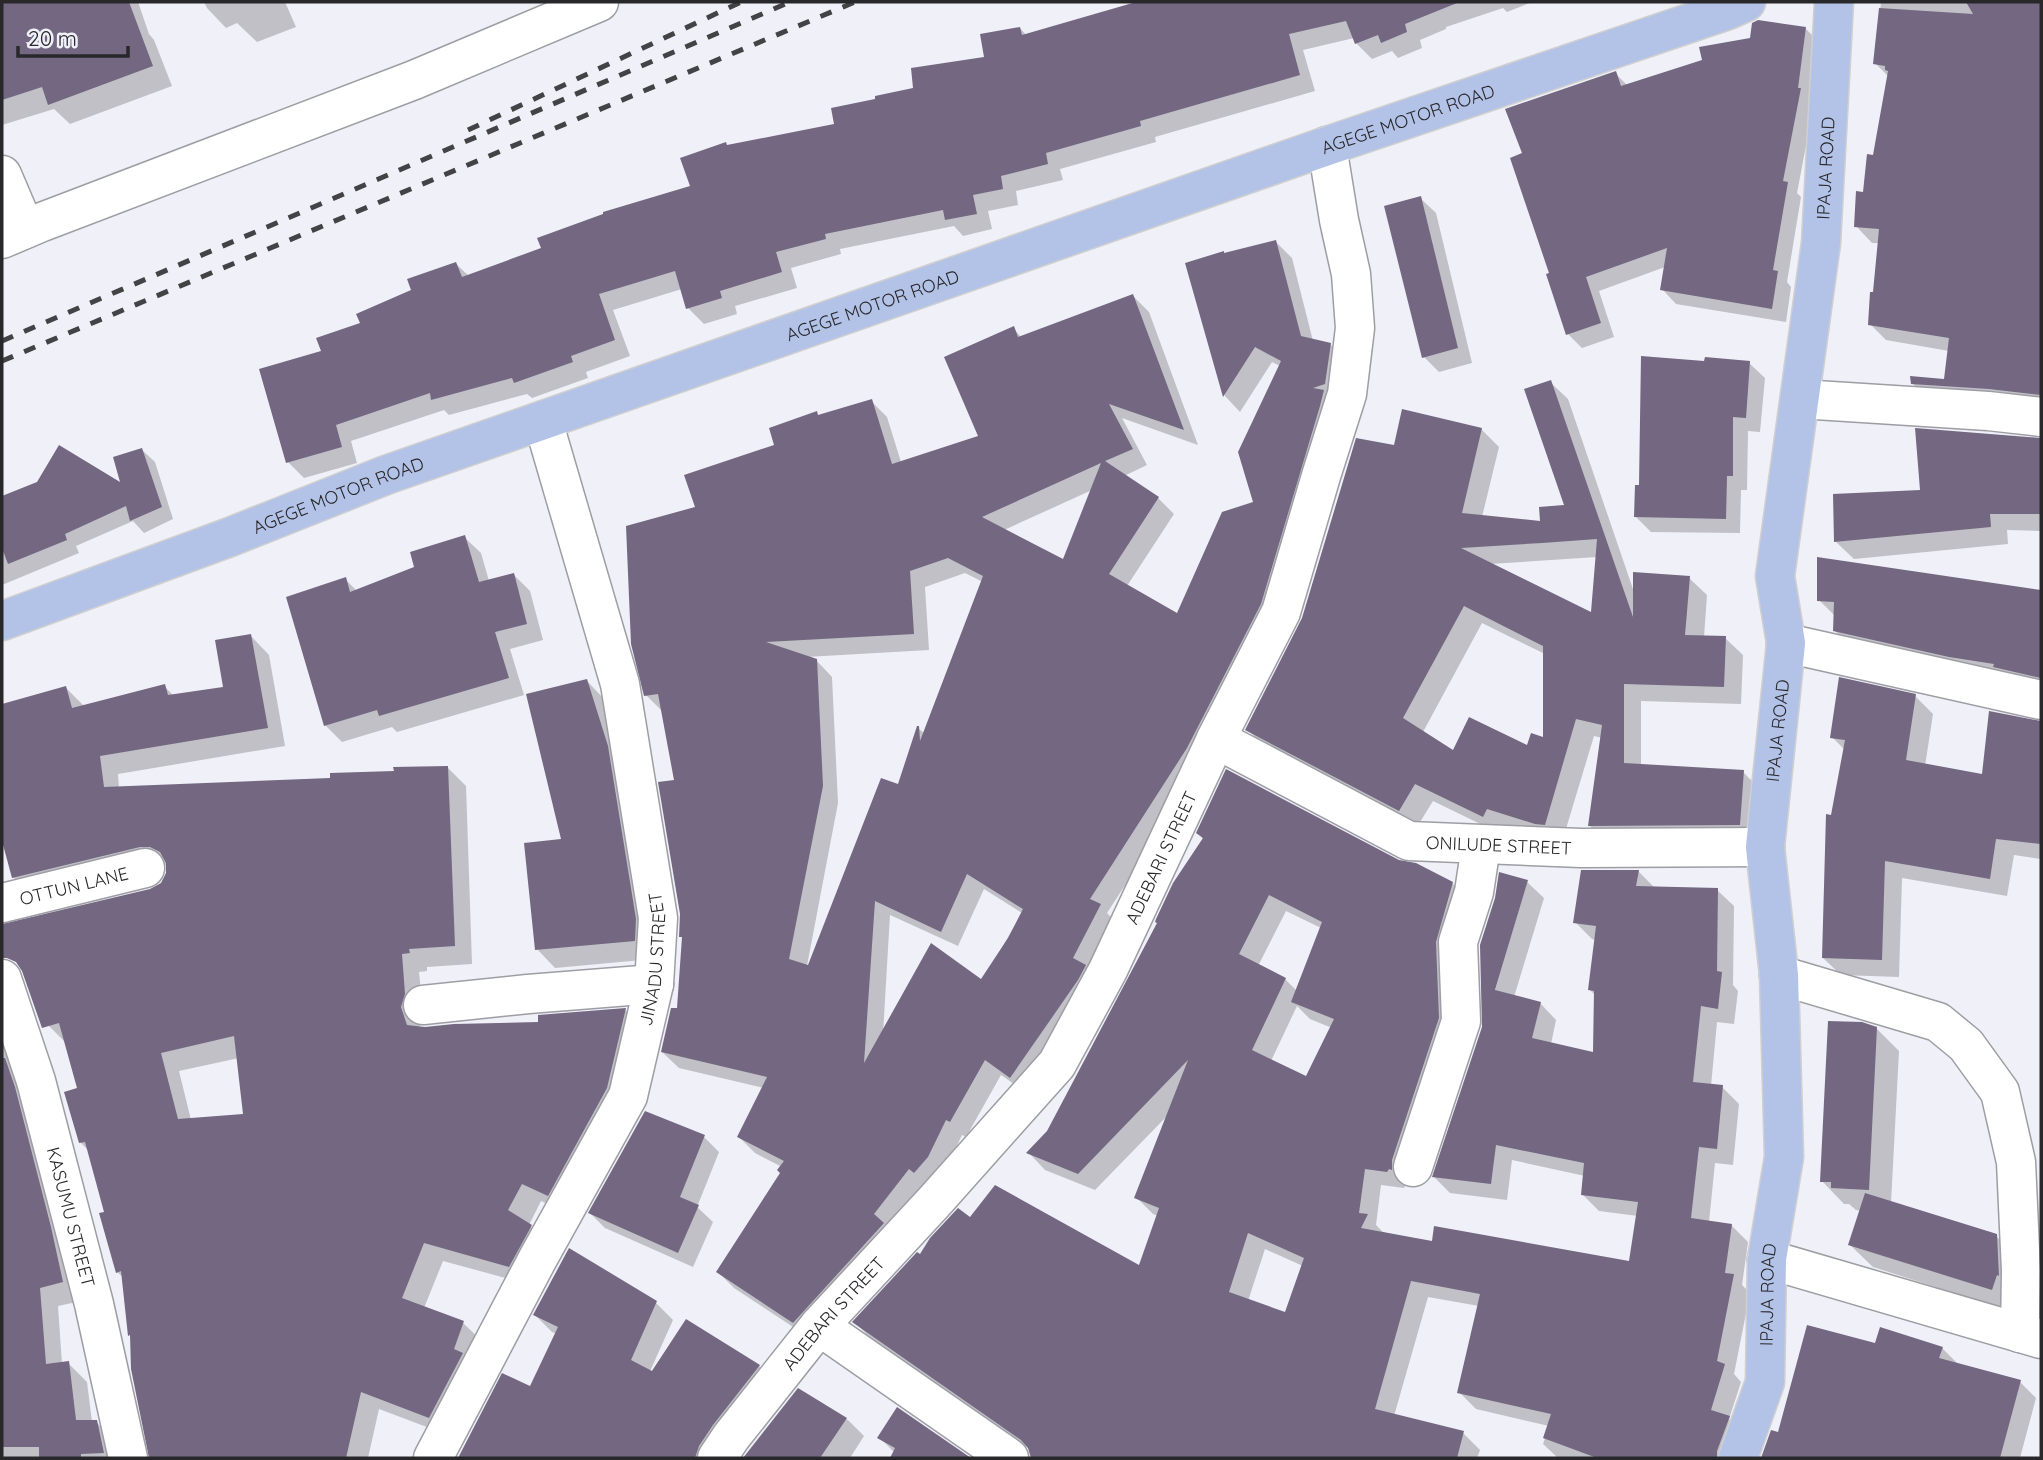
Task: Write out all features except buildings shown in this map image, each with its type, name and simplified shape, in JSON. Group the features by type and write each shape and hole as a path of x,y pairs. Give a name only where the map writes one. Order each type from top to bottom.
{"main road":[{"name":"AGEGE MOTOR ROAD","path":"2,621 230,537 386,475 1746,2"},
{"name":"IPAJA ROAD","path":"1738,1458 1765,1382 1767,1259 1784,1157 1779,975 1765,847 1786,643 1775,576 1821,243 1834,2"}],"street":[{"path":"2,175 14,234 414,80 599,2"},
{"name":"ADEBARI STREET","path":"717,1458 819,1326 934,1202 1056,1064 1108,970 1216,739 1281,612 1347,394 1355,328 1351,274 1327,146"},
{"path":"1800,399 2041,417"},
{"name":"JINADU STREET","path":"433,1458 537,1260 628,1096 654,984 658,918 620,684 543,421"},
{"path":"1786,643 2041,700"},
{"name":"ONILUDE STREET","path":"1216,739 1409,841 1581,848 1765,847"},
{"path":"1413,1167 1461,1021 1458,943 1474,892 1481,846"},
{"name":"OTTUN LANE","path":"2,903 145,868"},
{"path":"1767,1259 2031,1336 2021,1271 2016,1162 2000,1091 1966,1045 1938,1023 1779,975"},
{"name":"KASUMU STREET","path":"2,979 39,1094 94,1304 128,1458"},
{"path":"423,1006 654,984"},
{"path":"819,1326 1009,1458"}],"railway":[{"path":"468,130 741,2"},
{"path":"2,341 790,2"},
{"path":"2,361 855,2"}]}
